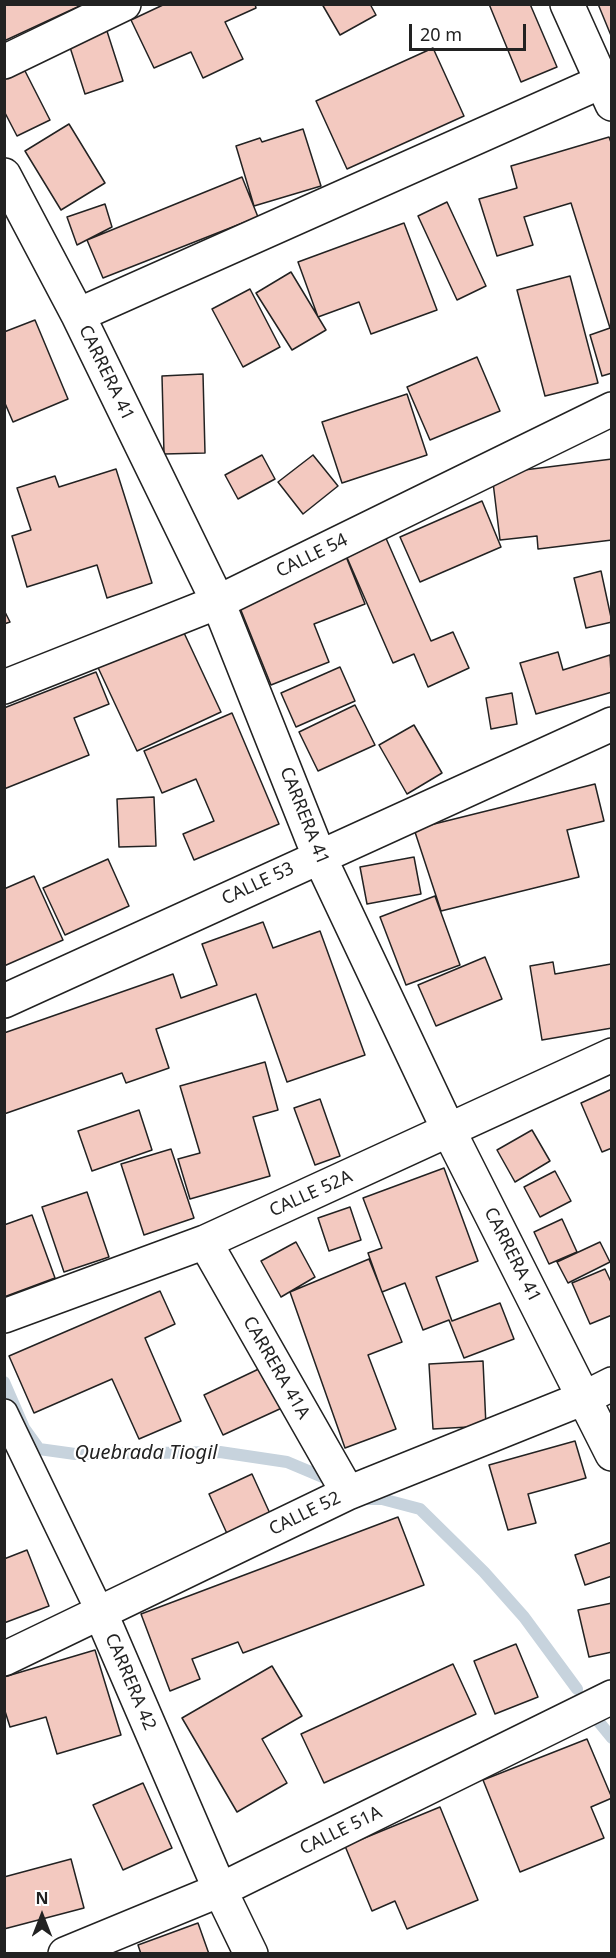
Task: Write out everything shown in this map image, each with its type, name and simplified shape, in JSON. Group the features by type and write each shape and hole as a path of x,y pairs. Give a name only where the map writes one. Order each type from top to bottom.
{"street":[{"path":"4,62 124,4"},
{"path":"78,315 608,88 567,4"},
{"name":"CARRERA 41","path":"4,175 78,315 218,602 319,856 449,1131 598,1391 612,1454"},
{"name":"CALLE 54","path":"4,687 218,602 612,409"},
{"name":"CALLE 53","path":"4,1001 612,724"},
{"name":"CALLE 52A","path":"4,1316 205,1242 612,1055"},
{"name":"CARRERA 41A","path":"205,1242 348,1493"},
{"name":"CALLE 52","path":"4,1659 348,1493 598,1391"},
{"name":"CARRERA 42","path":"4,1413 101,1614 220,1890 251,1953"},
{"name":"CALLE 51A","path":"65,1953 220,1890 612,1697"}],"building":[{"path":"4,4 84,4 4,41"},
{"path":"165,4 255,4 256,8 225,22 243,59 203,78 191,52 154,68 131,20"},
{"path":"322,4 370,4 376,15 340,35"},
{"path":"489,4 530,4 557,67 521,82"},
{"path":"598,4 612,4 612,38"},
{"path":"106,28 123,81 85,94 68,41"},
{"path":"433,48 464,116 347,169 316,101"},
{"path":"24,69 50,120 17,136 4,111 4,79"},
{"path":"69,124 105,183 61,210 25,151"},
{"path":"303,129 321,186 254,206 236,146 260,138 262,142"},
{"path":"609,137 612,145 612,373 602,376 590,335 610,328 571,203 524,217 533,245 497,256 479,199 517,188 511,166"},
{"path":"242,177 258,217 103,278 87,240"},
{"path":"447,202 486,286 457,300 418,216"},
{"path":"105,204 112,227 77,245 67,217"},
{"path":"404,223 437,310 371,334 359,302 318,317 298,262"},
{"path":"291,272 326,330 292,350 256,293"},
{"path":"570,276 598,383 545,396 517,290"},
{"path":"250,289 280,347 243,367 212,309"},
{"path":"35,320 68,399 13,422 4,401 4,332"},
{"path":"477,357 500,411 430,440 407,387"},
{"path":"203,374 205,453 164,454 162,376"},
{"path":"407,394 427,455 342,483 322,422"},
{"path":"262,455 275,479 238,499 225,475"},
{"path":"313,455 338,486 303,514 278,482"},
{"path":"612,459 612,540 538,549 537,536 500,540 492,474"},
{"path":"116,469 152,583 107,598 97,565 27,587 12,536 31,530 17,488 55,476 59,487"},
{"path":"482,501 501,547 420,582 400,537"},
{"path":"385,536 431,641 453,632 469,668 428,687 414,654 393,663 345,553"},
{"path":"345,554 365,604 314,624 329,662 271,685 236,598"},
{"path":"601,571 612,622 586,628 574,578"},
{"path":"4,610 10,622 4,624"},
{"path":"178,620 221,712 137,751 94,659"},
{"path":"558,652 563,670 610,655 612,692 536,714 520,663"},
{"path":"340,667 355,701 296,727 281,693"},
{"path":"96,672 109,704 74,718 89,755 4,789 4,708"},
{"path":"512,693 517,724 491,729 486,698"},
{"path":"355,705 375,745 318,771 299,732"},
{"path":"232,713 279,824 194,860 183,834 214,821 196,779 162,793 144,751"},
{"path":"414,725 442,773 407,794 379,745"},
{"path":"595,784 604,821 567,830 579,877 441,911 414,829"},
{"path":"154,797 156,846 119,847 117,799"},
{"path":"414,857 421,894 367,904 360,867"},
{"path":"108,859 129,906 65,935 43,888"},
{"path":"34,876 63,940 4,966 4,889"},
{"path":"435,896 460,965 406,985 380,917"},
{"path":"263,922 273,948 320,931 365,1055 287,1082 256,994 156,1029 169,1068 126,1083 122,1073 4,1114 4,1033 173,974 181,998 217,985 202,944"},
{"path":"485,957 502,999 436,1026 418,985"},
{"path":"553,962 555,974 611,964 612,1028 542,1040 530,966"},
{"path":"265,1062 278,1110 253,1117 270,1176 190,1199 178,1159 200,1153 180,1086"},
{"path":"612,1089 612,1148 602,1152 581,1103"},
{"path":"320,1099 340,1156 315,1165 294,1108"},
{"path":"139,1110 152,1150 92,1171 78,1131"},
{"path":"532,1130 550,1161 515,1182 497,1150"},
{"path":"171,1149 194,1218 144,1235 121,1164"},
{"path":"444,1168 478,1261 436,1277 452,1321 500,1303 514,1339 464,1358 449,1320 423,1330 405,1283 382,1292 368,1253 382,1248 363,1198"},
{"path":"555,1171 571,1201 540,1217 524,1187"},
{"path":"87,1192 109,1257 64,1272 42,1207"},
{"path":"350,1207 361,1240 329,1251 318,1218"},
{"path":"32,1215 55,1278 4,1297 4,1225"},
{"path":"562,1219 577,1252 549,1264 534,1232"},
{"path":"296,1242 315,1277 281,1297 261,1261"},
{"path":"600,1242 610,1262 568,1283 557,1262"},
{"path":"369,1259 402,1342 368,1355 396,1429 345,1448 290,1292"},
{"path":"605,1269 612,1284 612,1315 590,1324 572,1283"},
{"path":"160,1291 175,1324 145,1338 181,1421 139,1439 112,1379 34,1413 9,1356"},
{"path":"483,1361 486,1426 433,1429 429,1364"},
{"path":"265,1366 284,1407 223,1435 204,1395"},
{"path":"575,1441 586,1478 528,1494 536,1523 508,1530 489,1465"},
{"path":"252,1474 272,1518 229,1538 209,1494"},
{"path":"398,1517 424,1585 243,1653 238,1642 192,1659 200,1679 170,1691 141,1614"},
{"path":"612,1542 612,1576 585,1585 575,1555"},
{"path":"27,1550 49,1606 4,1623 4,1559"},
{"path":"612,1603 612,1652 589,1657 578,1610"},
{"path":"516,1644 538,1697 495,1714 474,1661"},
{"path":"95,1650 121,1735 57,1754 46,1717 10,1727 4,1708 4,1677"},
{"path":"453,1664 476,1714 324,1783 301,1734"},
{"path":"272,1666 302,1716 262,1739 287,1783 237,1812 182,1718"},
{"path":"587,1739 612,1798 591,1807 604,1838 520,1872 483,1780"},
{"path":"143,1783 172,1848 123,1870 93,1805"},
{"path":"440,1807 478,1900 407,1929 395,1901 372,1911 345,1846"},
{"path":"71,1859 84,1908 4,1929 4,1877"},
{"path":"198,1923 209,1954 141,1954 138,1945"}],"waterway":[{"name":"Quebrada Tiogil","path":"4,1382 24,1428 39,1449 75,1454 220,1452 287,1462 325,1478"},
{"name":"Quebrada Tiogil","path":"362,1499 382,1499 420,1509 484,1572 524,1617 577,1689"},
{"name":"Quebrada Tiogil","path":"594,1716 612,1738"}]}
